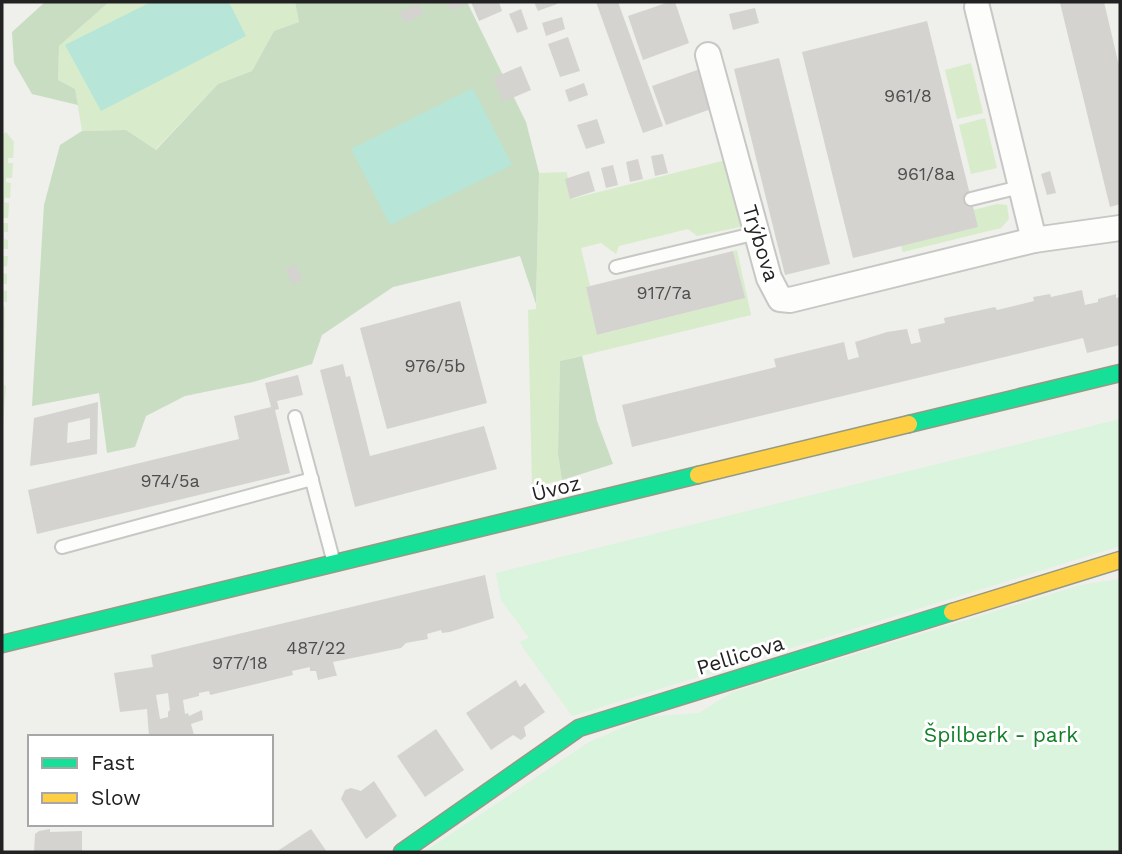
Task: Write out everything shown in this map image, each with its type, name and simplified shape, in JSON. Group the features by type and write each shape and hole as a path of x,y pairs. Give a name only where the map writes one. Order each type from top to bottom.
{"main road":[{"name":"Úvoz","path":"2,644 1120,373"},
{"name":"Pellicova","path":"402,852 579,728 1120,560"}],"street":[{"path":"977,7 1034,240"},
{"name":"Trýbova","path":"708,55 769,278 780,299 790,300 1034,240 1120,228"}],"lane":[{"path":"971,199 1020,187"},
{"path":"616,267 757,233"},
{"path":"295,416 334,563"},
{"path":"62,547 312,479"}],"green space":[{"path":"45,2 109,2 59,46 58,80 75,89 78,105 32,94 14,63 12,32"},
{"path":"109,2 295,2 299,22 274,31 252,71 218,84 155,150 126,130 82,131 75,89 58,80 59,46"},
{"path":"151,2 229,2 246,36 101,111 65,45"},
{"path":"295,2 467,2 526,122 539,173 536,304 520,256 393,287 322,335 312,364 253,382 185,396 146,416 135,447 107,453 99,393 32,406 44,205 60,145 82,131 126,130 156,150 218,84 252,71 274,31 299,22"},
{"path":"971,63 983,113 957,119 945,70"},
{"path":"473,88 512,165 390,225 351,149"},
{"path":"985,118 997,168 971,174 959,125"},
{"path":"6,132 14,142 13,158 8,158 8,163 13,163 12,178 6,178 6,182 11,183 10,198 5,198 4,202 9,203 8,218 2,218 2,135"},
{"path":"726,160 744,222 740,227 697,236 688,229 619,246 616,254 601,243 581,248 590,286 586,287 598,335 744,298 733,251 737,250 751,315 560,361 558,454 562,480 532,487 528,310 536,309 539,173 567,172 571,199"},
{"path":"997,204 1007,205 1009,219 1001,228 903,252 901,246 973,210"},
{"path":"2,223 8,223 8,232 4,232 4,239 8,240 8,249 3,249 3,256 8,256 7,266 3,267 3,273 7,274 7,284 3,284 3,290 7,291 7,302 3,302 6,386 2,432"},
{"path":"582,356 597,421 613,464 562,480 558,454 560,361"},
{"path":"1120,419 1120,546 572,716 519,642 529,638 501,600 496,573"},
{"name":"Špilberk - park","path":"1120,579 1120,852 424,852 589,742 648,717 699,713 733,692 1081,585"}],"building":[{"path":"447,2 471,2 451,11"},
{"path":"471,2 499,2 502,11 479,21"},
{"path":"534,2 557,2 557,4 538,11"},
{"path":"596,2 618,2 663,126 643,133"},
{"path":"675,2 689,43 643,60 628,16"},
{"path":"1104,2 1120,70 1120,204 1110,207 1060,3"},
{"path":"418,3 423,15 405,23 399,12"},
{"path":"755,8 759,23 733,30 729,14"},
{"path":"521,9 528,29 517,33 509,14"},
{"path":"562,17 565,29 546,36 542,23"},
{"path":"927,21 978,227 853,258 802,52"},
{"path":"568,37 580,71 560,77 548,44"},
{"path":"779,58 830,264 785,275 734,69"},
{"path":"521,66 531,90 503,102 493,78"},
{"path":"700,69 714,108 666,125 652,86"},
{"path":"584,83 588,95 569,102 565,90"},
{"path":"597,119 605,143 586,149 577,125"},
{"path":"663,154 668,173 655,176 651,156"},
{"path":"638,159 643,179 630,182 626,162"},
{"path":"613,165 618,185 606,188 601,168"},
{"path":"589,171 595,191 570,199 565,179"},
{"path":"1050,171 1056,193 1047,195 1041,174"},
{"path":"733,251 745,298 597,335 586,287"},
{"path":"295,264 303,279 293,285 285,270"},
{"path":"1082,290 1085,305 1116,294 1116,298 1120,297 1120,345 1087,353 1083,338 632,447 622,405 776,367 774,359 844,342 848,360 859,357 855,342 887,332 907,329 911,344 921,342 918,329 945,323 944,318 995,307 997,310 1034,301 1033,297 1050,294 1051,297"},
{"path":"460,301 487,403 387,429 360,328"},
{"path":"343,364 346,377 350,376 370,456 484,426 497,469 355,507 320,370"},
{"path":"298,375 303,395 277,401 279,409 275,410 290,473 37,534 28,490 239,439 234,416 271,407 265,383"},
{"path":"98,402 97,454 30,466 34,418","holes":["90,418 90,439 67,443 68,423"]},
{"path":"485,575 494,618 450,632 442,633 441,630 427,634 428,639 406,643 401,648 333,662 337,676 318,680 316,671 310,671 310,667 292,671 293,675 210,695 209,691 199,693 199,696 183,700 185,714 188,713 189,716 202,710 203,720 191,724 194,735 149,735 147,709 120,712 114,673 153,667 151,655","holes":["168,693 168,717 160,719 156,695"]},
{"path":"516,680 520,687 525,683 545,712 524,727 526,736 521,740 513,735 491,750 466,713"},
{"path":"436,729 464,770 425,797 397,756"},
{"path":"374,781 397,816 366,839 341,799 345,790 351,788 361,791"},
{"path":"50,829 50,832 82,831 82,852 34,852 35,834"},
{"path":"311,829 327,852 276,852"}],"traffic: fast":[{"path":"909,424 1120,373"},
{"path":"2,644 698,475"},
{"path":"402,852 579,728 952,612"}],"traffic: slow":[{"path":"698,475 909,424"},
{"path":"952,612 1120,560"}]}
